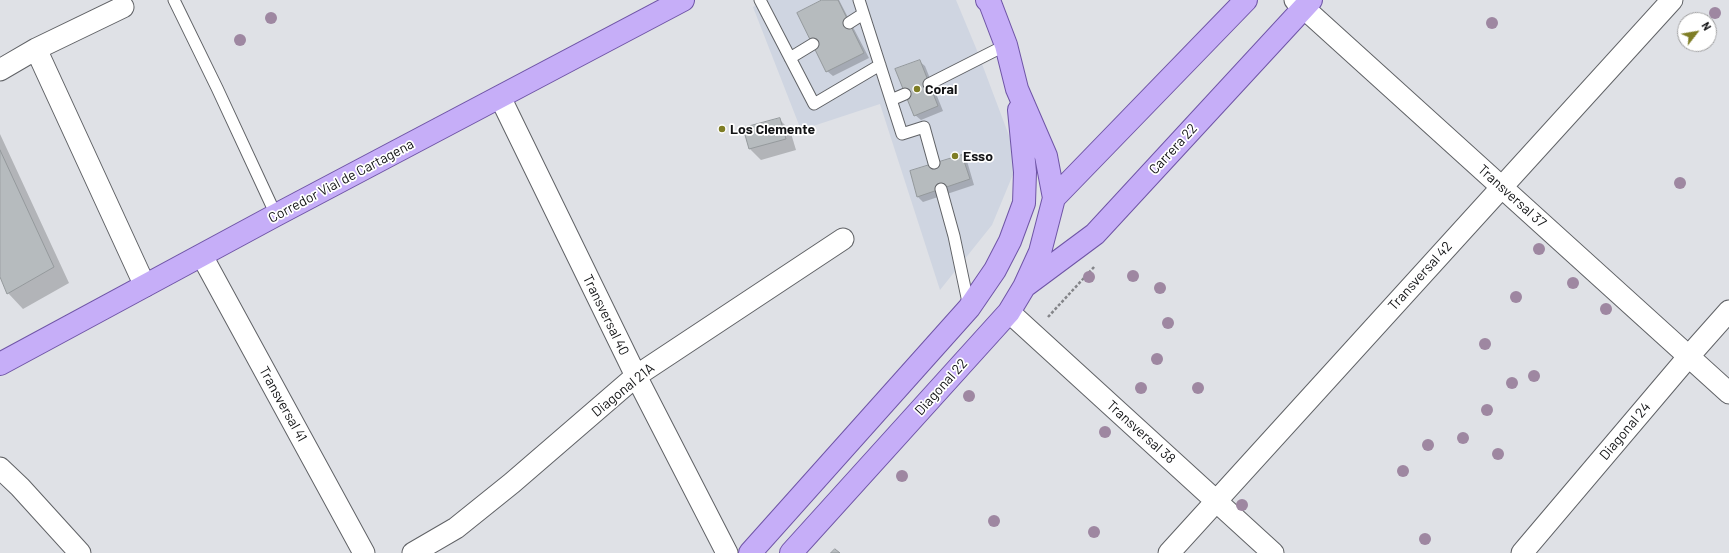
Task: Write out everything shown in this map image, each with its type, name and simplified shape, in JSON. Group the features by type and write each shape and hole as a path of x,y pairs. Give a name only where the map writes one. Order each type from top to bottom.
{"main road":[{"name":"Corredor Vial de Cartagena","path":"0,364 276,215 683,0"},
{"path":"1054,198 1246,0"},
{"path":"750,553 969,308 995,270 1010,241 1024,203 1025,172 1017,89 1006,45 989,1"},
{"name":"Carrera 22","path":"1024,287 1095,234 1304,3"},
{"path":"1017,89 1046,156 1054,198"},
{"name":"Diagonal 22","path":"791,553 1009,312 1024,287 1040,252 1054,198"},
{"path":"816,479 840,499"}],"street":[{"name":"Transversal 42","path":"1169,553 1672,0"},
{"name":"Transversal 37","path":"1304,3 1501,187 1729,392"},
{"path":"0,70 36,49 123,7"},
{"path":"36,49 145,286"},
{"name":"Transversal 40","path":"500,98 636,376 726,553"},
{"name":"Diagonal 21A","path":"413,553 456,528 512,483 636,376 842,239"},
{"name":"Transversal 41","path":"202,256 364,553"},
{"name":"Diagonal 24","path":"1522,553 1729,311"},
{"name":"Transversal 38","path":"1009,312 1217,500 1273,553"},
{"path":"0,468 20,487 80,553"}],"lane":[{"path":"174,0 276,215"},
{"path":"760,0 814,104 880,65"},
{"path":"859,0 902,134 924,127 934,163"},
{"path":"849,23 863,14"},
{"path":"790,58 813,44"},
{"path":"929,84 1006,45"},
{"path":"891,100 905,94"},
{"path":"941,189 954,236 969,308"}],"shaded area":[{"name":"Esso","path":"765,0 956,0 1011,141 1014,172 992,225 940,290 880,104 801,130 753,7"}],"building":[{"path":"822,0 838,0 864,53 826,72 797,13"},
{"name":"Coral","path":"920,60 938,106 914,116 895,69"},
{"path":"780,118 786,139 749,149 743,128"},
{"path":"0,150 54,267 7,294 0,277"},
{"path":"962,155 970,179 917,197 910,171"},
{"path":"835,549 840,553 831,553"}],"place":[{"name":"Coral","path":"917,89"},
{"name":"Los Clemente","path":"722,129"},
{"name":"Esso","path":"955,156"}]}
